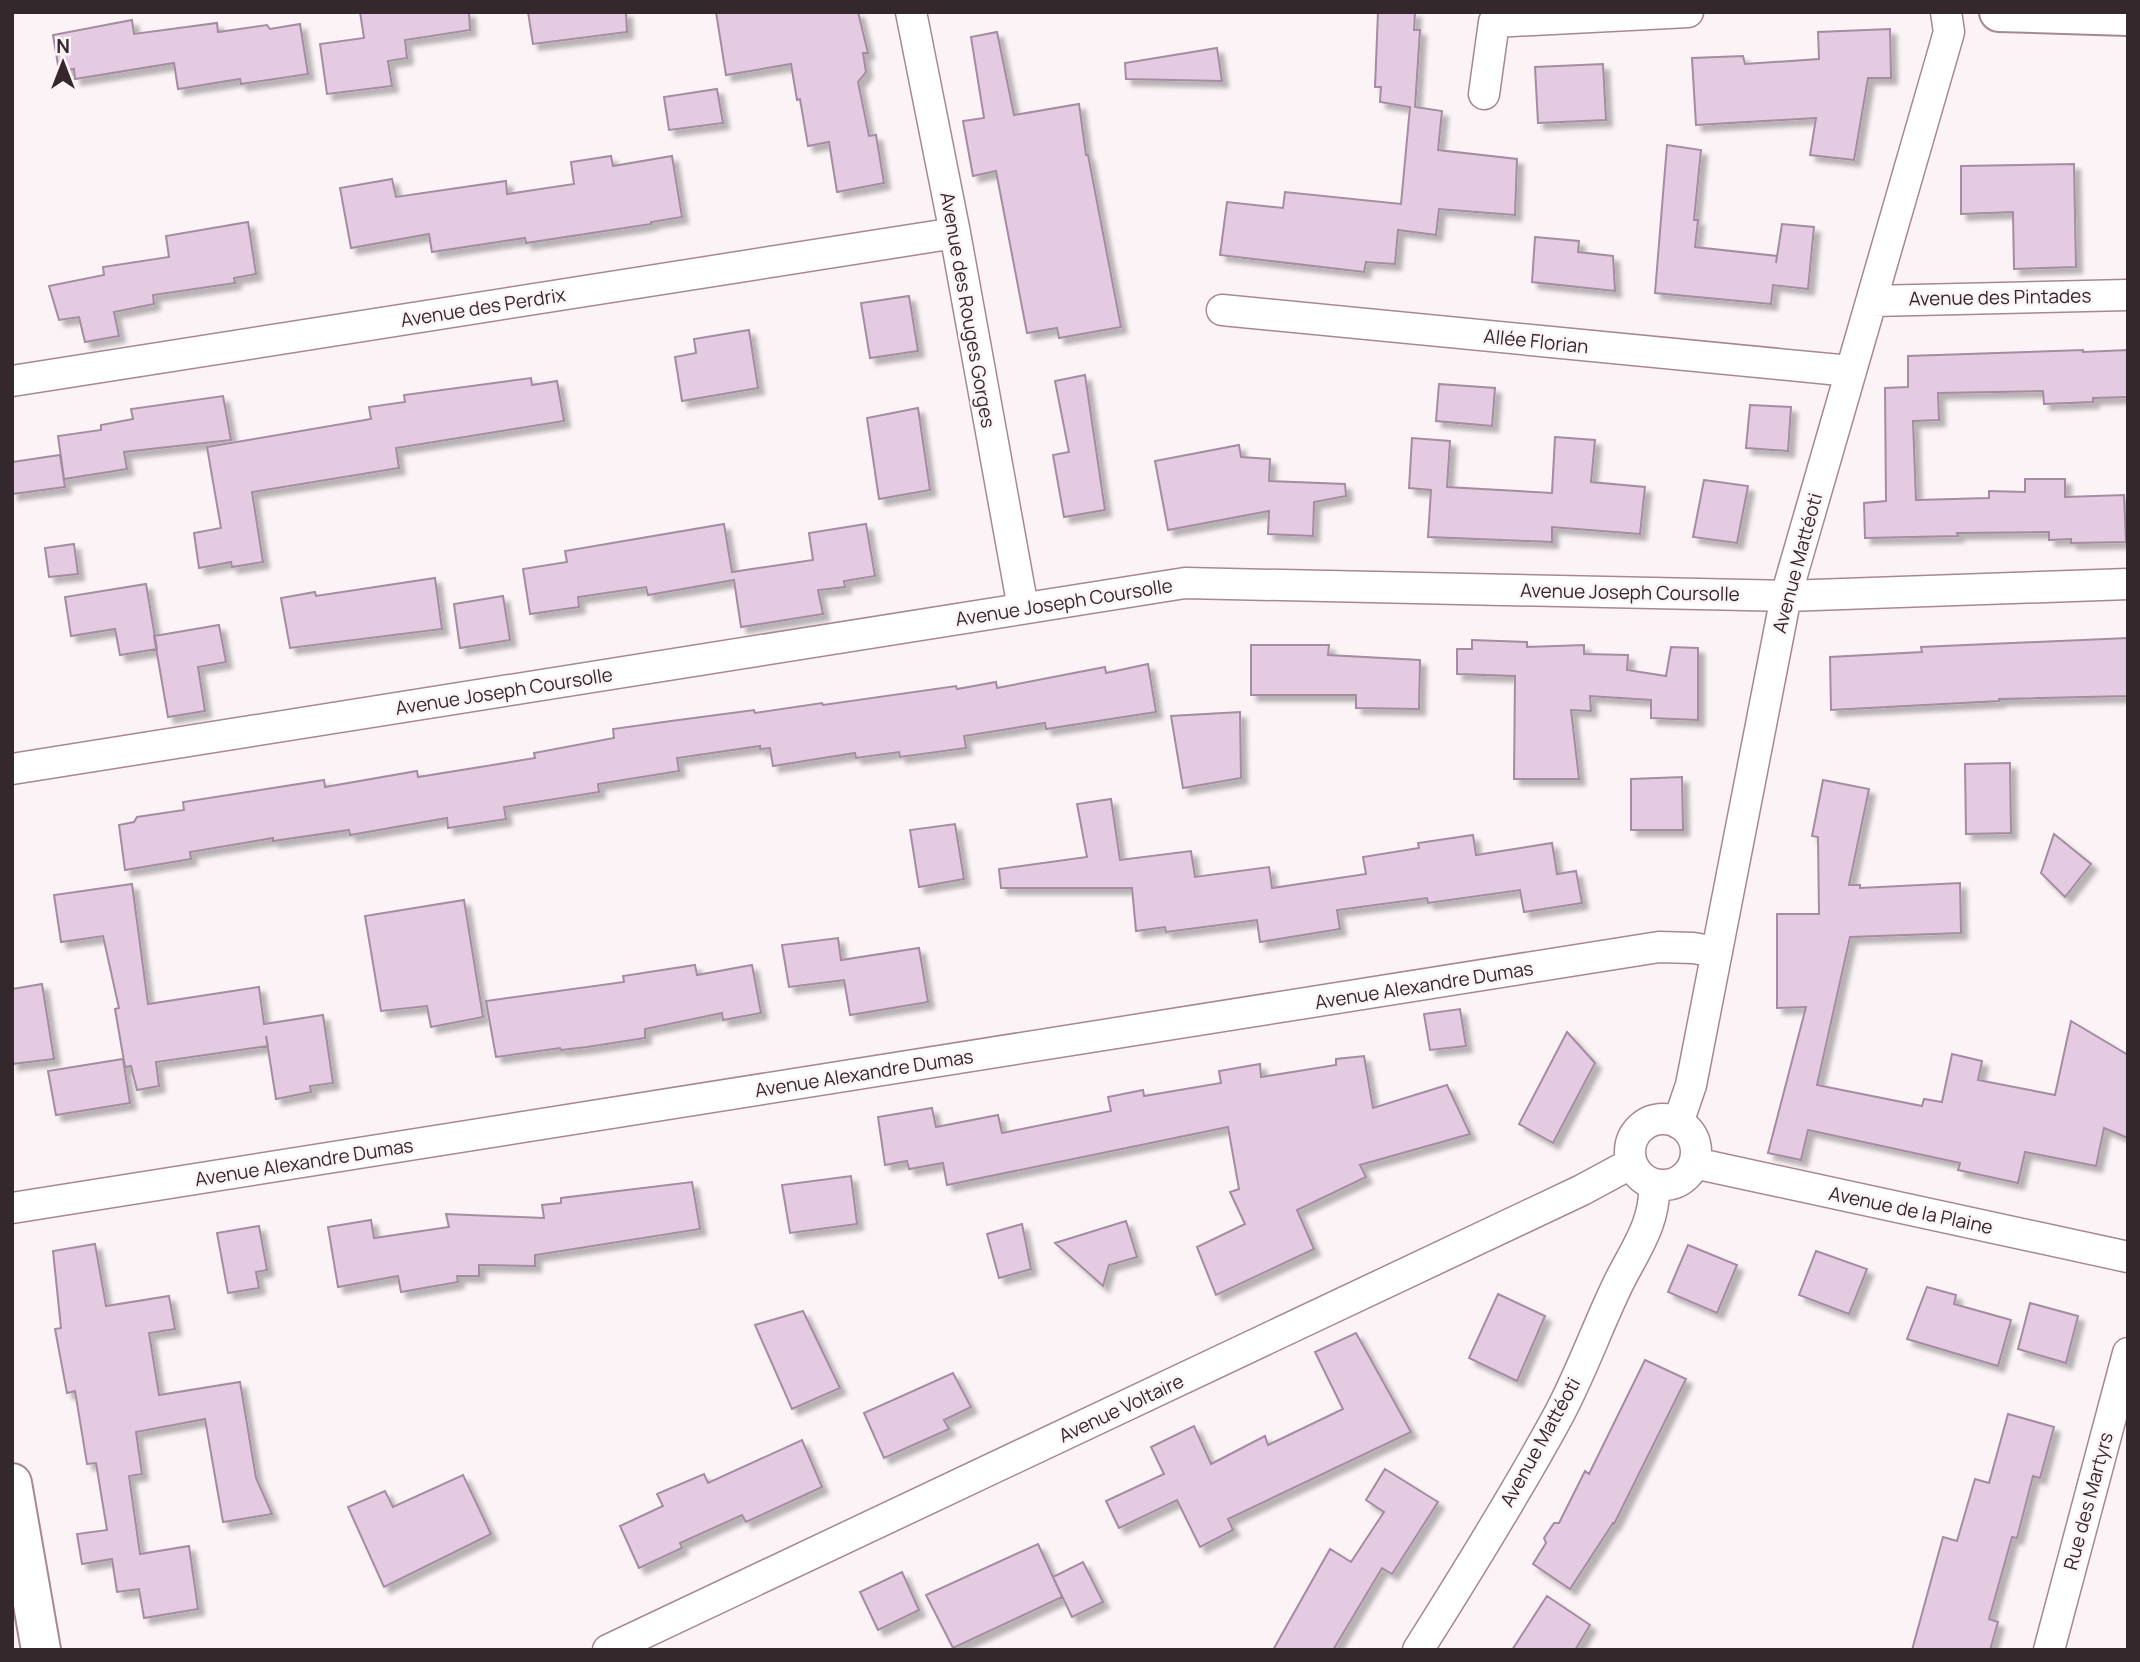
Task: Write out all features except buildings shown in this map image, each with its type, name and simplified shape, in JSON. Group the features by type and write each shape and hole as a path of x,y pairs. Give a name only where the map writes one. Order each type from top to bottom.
{"street":[{"name":"Avenue des Rouges Gorges","path":"911,12 955,233 1023,608"},
{"path":"1484,94 1494,22 1688,12"},
{"name":"Avenue Mattéoti","path":"1678,1122 1691,1085 1786,596 1949,33 1946,12"},
{"path":"1999,12 2128,16"},
{"name":"Avenue des Perdrix","path":"12,381 955,233"},
{"name":"Avenue des Pintades","path":"1872,301 2128,295"},
{"name":"Allée Florian","path":"1222,310 1850,371"},
{"name":"Avenue Joseph Coursolle","path":"12,769 1185,583 1786,596 2128,584"},
{"name":"Avenue Alexandre Dumas","path":"12,1208 1660,947 1717,952"},
{"path":"1667,1119 1678,1122 1686,1128 1696,1144 1694,1163 1683,1180 1664,1186 1654,1185 1637,1173 1632,1163 1632,1141 1645,1124 1667,1119"},
{"name":"Avenue Voltaire","path":"608,1650 1557,1202 1632,1163"},
{"name":"Avenue de la Plaine","path":"1694,1163 2128,1257"},
{"name":"Avenue Mattéoti","path":"1418,1650 1559,1416 1619,1282 1642,1240 1655,1203 1654,1185"},
{"name":"Rue des Martyrs","path":"2049,1650 2128,1353"},
{"path":"12,1483 40,1650"}]}
